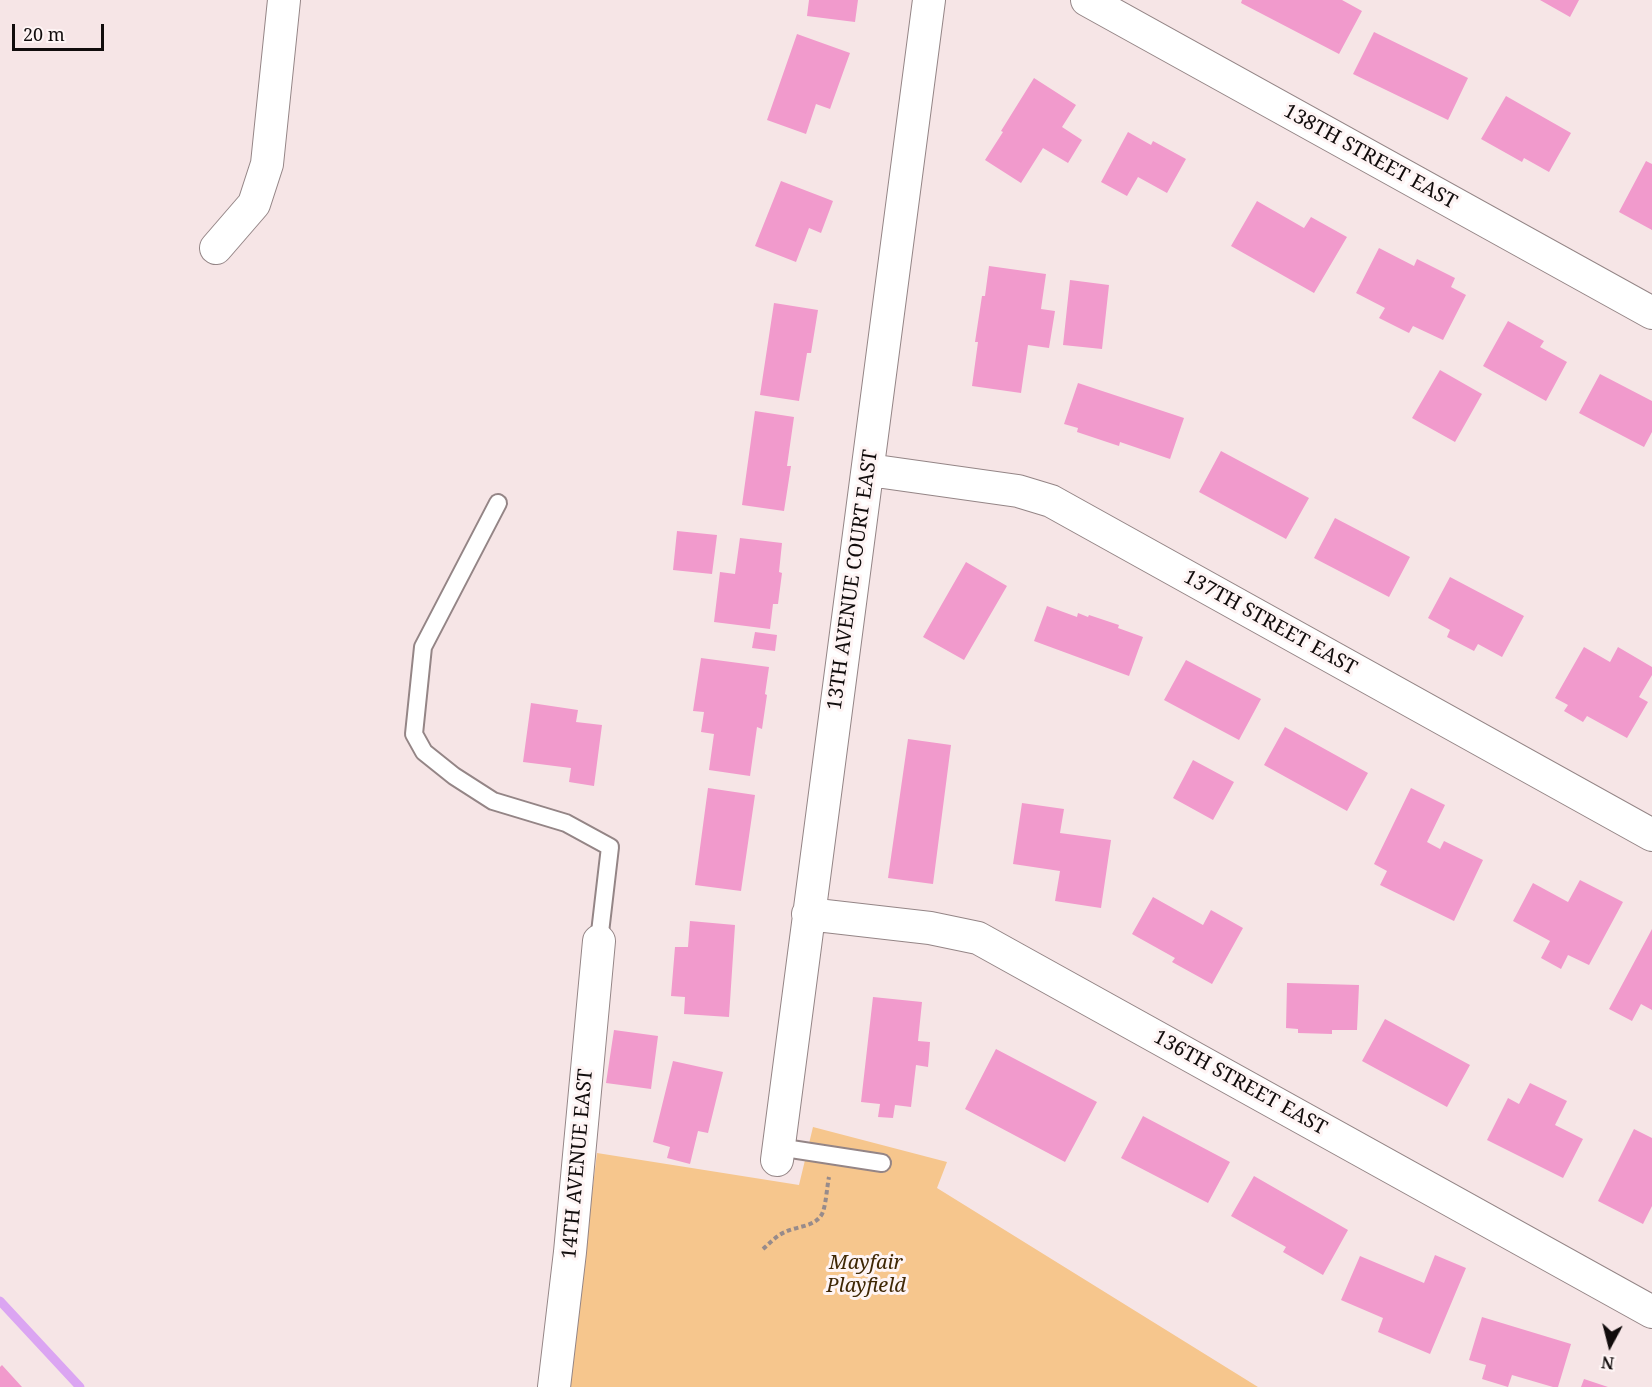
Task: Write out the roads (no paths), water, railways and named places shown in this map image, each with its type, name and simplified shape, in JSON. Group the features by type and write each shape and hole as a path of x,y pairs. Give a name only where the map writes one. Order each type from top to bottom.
{"street":[{"path":"216,248 254,204 267,164 284,0"},
{"name":"13TH AVENUE COURT EAST","path":"778,1154 929,0"},
{"name":"138TH STREET EAST","path":"1087,0 1652,313"},
{"name":"137TH STREET EAST","path":"869,470 1018,491 1052,501 1652,835"},
{"name":"136TH STREET EAST","path":"808,914 930,928 978,938 1652,1312"},
{"name":"14TH AVENUE EAST","path":"554,1387 570,1252 598,941"}],"lane":[{"path":"498,503 423,647 414,734 424,752 454,776 493,801 566,823 610,847 598,941"},
{"path":"778,1154 832,1155 882,1163"}],"waterway":[{"path":"0,1301 80,1387"}],"park label":[{"name":"Mayfair Playfield","path":"866,1274"}]}
